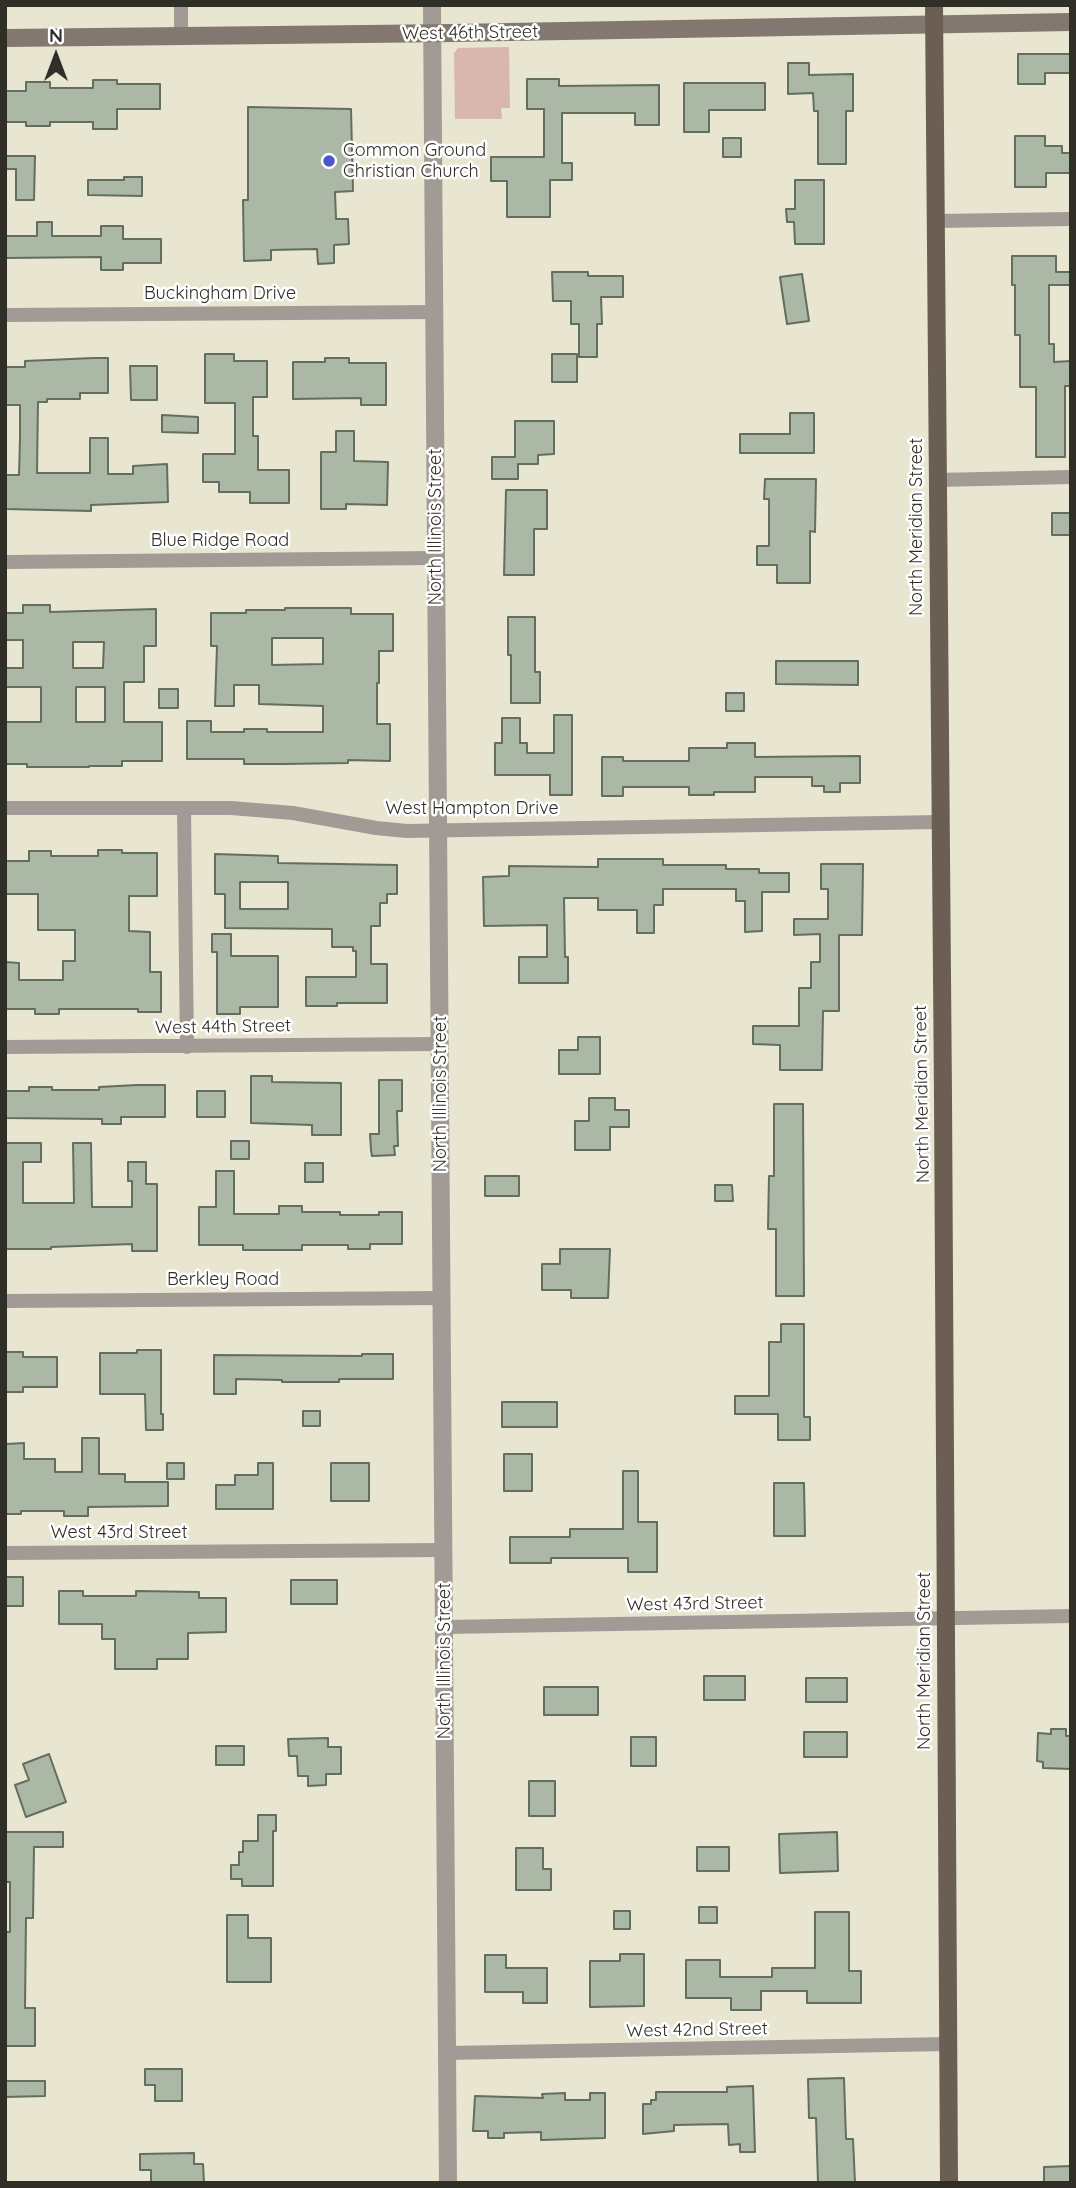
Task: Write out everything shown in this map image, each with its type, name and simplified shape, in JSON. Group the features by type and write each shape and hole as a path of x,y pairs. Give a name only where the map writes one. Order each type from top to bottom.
{"main road":[{"name":"North Meridian Street","path":"934,5 944,1108 949,2183"},
{"name":"West 46th Street","path":"5,38 1071,22"}],"street":[{"path":"181,5 181,36"},
{"name":"North Illinois Street","path":"432,5 448,2183"},
{"path":"935,221 1071,219"},
{"name":"Buckingham Drive","path":"5,315 435,312"},
{"path":"937,480 1071,478"},
{"name":"Blue Ridge Road","path":"5,562 436,558"},
{"name":"West Hampton Drive","path":"5,808 254,809 384,829 438,830 940,822"},
{"path":"184,808 187,1046"},
{"name":"West 44th Street","path":"5,1047 440,1044"},
{"name":"Berkley Road","path":"5,1301 442,1298"},
{"name":"West 43rd Street","path":"5,1553 444,1550"},
{"name":"West 43rd Street","path":"444,1628 1071,1616"},
{"name":"West 42nd Street","path":"447,2053 948,2044"}],"shaded area":[{"path":"509,47 510,108 501,108 502,119 455,119 454,53 458,48"}],"building":[{"path":"1018,54 1070,54 1070,73 1045,73 1045,84 1018,84"},
{"path":"788,63 809,63 809,75 853,74 853,111 846,111 846,164 818,164 818,111 814,111 813,93 788,94"},
{"path":"527,79 559,79 559,86 659,85 659,125 635,125 635,113 562,113 562,163 572,163 572,180 550,180 550,217 507,217 507,181 491,181 491,157 544,157 544,109 527,109"},
{"path":"93,80 117,80 117,84 160,84 160,109 117,109 117,129 93,129 93,122 50,122 50,126 26,126 26,122 5,122 5,91 26,91 26,82 50,82 50,88 93,88"},
{"path":"684,83 765,83 765,110 709,110 709,132 684,132"},
{"name":"Common Ground Christian Church","path":"248,107 351,109 353,191 335,192 336,219 348,219 349,244 334,245 334,263 318,264 317,249 271,250 271,260 244,261 243,200 248,200"},
{"path":"1015,136 1045,136 1045,146 1062,146 1062,153 1071,153 1071,173 1046,173 1046,187 1015,187"},
{"path":"723,138 741,138 741,157 723,157"},
{"path":"5,156 35,156 34,200 16,200 16,169 5,169"},
{"path":"124,177 142,177 142,196 88,195 88,180 124,180"},
{"path":"795,180 824,180 824,244 795,244 794,222 787,222 786,209 795,209"},
{"path":"37,222 52,222 52,236 101,236 101,226 123,226 123,239 161,239 161,263 123,263 123,270 101,270 101,257 5,258 5,236 37,236"},
{"path":"1012,256 1056,256 1056,272 1071,272 1071,285 1049,285 1049,344 1054,344 1054,362 1071,361 1071,386 1065,386 1065,457 1036,457 1036,387 1020,387 1020,335 1015,335"},
{"path":"552,272 623,276 623,297 601,297 602,324 597,324 597,357 579,357 579,324 571,324 571,301 553,301"},
{"path":"802,274 809,321 787,324 780,277"},
{"path":"205,354 234,354 234,361 267,361 267,397 253,397 253,436 258,436 258,470 289,470 289,503 250,503 250,492 219,492 219,482 203,482 203,454 235,454 235,403 205,403"},
{"path":"552,354 577,354 577,382 552,382"},
{"path":"108,358 108,393 80,393 80,399 47,399 47,402 38,402 37,473 90,473 90,438 108,438 108,474 133,474 133,466 167,464 168,502 91,505 91,511 5,509 5,475 19,475 20,405 5,405 5,367 25,367 25,361"},
{"path":"325,358 349,358 349,363 386,363 386,405 361,405 361,398 293,399 293,362 325,362"},
{"path":"130,366 157,366 157,400 131,400"},
{"path":"790,413 814,413 814,453 740,453 740,434 790,434"},
{"path":"162,415 198,417 198,433 162,432"},
{"path":"515,421 554,421 554,454 538,455 538,464 518,464 518,479 492,479 492,457 515,457"},
{"path":"336,431 354,431 354,461 388,462 387,505 346,504 346,509 321,509 321,452 336,452"},
{"path":"765,479 816,479 815,532 810,531 810,583 777,583 777,565 757,565 757,546 769,546 769,499 764,499"},
{"path":"506,490 547,490 547,529 534,529 534,575 504,575"},
{"path":"1052,513 1071,513 1071,535 1052,535"},
{"path":"23,605 50,605 50,612 156,609 156,646 144,646 144,682 124,682 124,722 162,722 162,761 122,761 122,766 89,767 27,767 27,764 5,764 5,722 41,722 41,687 5,687 5,668 23,668 23,640 5,640 5,613 23,613","holes":["73,642 104,642 103,668 73,668","76,687 105,687 105,722 76,722"]},
{"path":"351,608 351,614 393,614 393,651 379,651 377,683 377,724 390,724 390,761 244,764 244,759 187,759 187,721 211,721 211,732 267,729 267,732 323,732 323,706 259,704 259,685 234,685 234,706 215,706 217,646 211,646 211,613","holes":["272,638 323,638 323,664 272,665"]},
{"path":"508,617 535,617 535,672 540,672 540,703 511,703"},
{"path":"776,661 858,661 858,685 776,684"},
{"path":"159,689 178,689 178,708 159,708"},
{"path":"726,693 744,693 744,711 726,711"},
{"path":"554,715 572,715 572,795 550,795 550,775 495,775 495,743 502,743 502,718 520,718 520,743 527,743 527,753 554,753"},
{"path":"727,743 755,743 755,757 860,756 860,783 840,783 840,792 824,792 824,786 812,786 812,777 755,777 755,792 689,795 689,787 623,787 623,796 602,796 602,757 623,757 623,761 689,761 689,748 727,748"},
{"path":"98,850 157,853 157,896 129,896 129,931 150,932 150,972 161,972 161,1012 138,1012 138,1009 59,1009 59,1014 35,1014 35,1009 5,1009 5,962 19,963 19,980 63,980 63,961 75,961 75,930 38,930 38,894 5,894 5,861 29,861 29,851 51,851 51,856 98,856"},
{"path":"215,854 278,856 278,863 397,865 397,894 387,894 387,903 380,903 380,926 371,926 371,964 387,964 387,1003 306,1006 306,977 356,977 356,951 353,951 353,947 332,947 332,929 225,928 225,894 215,894","holes":["240,882 288,882 288,909 240,909"]},
{"path":"598,859 663,859 663,865 726,865 726,869 789,873 789,892 762,892 762,931 745,932 745,901 736,901 736,889 663,889 663,905 654,905 654,933 637,933 637,910 598,910 598,898 564,898 568,983 519,983 519,957 547,957 547,925 484,926 483,877 509,876 509,866 598,867"},
{"path":"821,864 863,864 862,935 839,935 839,1011 823,1011 822,1070 780,1070 780,1045 753,1044 753,1026 799,1026 799,988 811,988 811,962 820,962 820,934 794,935 794,919 828,919 828,889 821,889"},
{"path":"212,934 231,934 231,956 278,956 278,1007 240,1007 240,1014 217,1014 217,952 212,952"},
{"path":"578,1037 600,1037 600,1074 559,1074 559,1050 578,1050"},
{"path":"251,1076 272,1076 272,1082 341,1083 341,1135 312,1135 312,1125 251,1123"},
{"path":"379,1080 402,1080 402,1111 397,1111 398,1146 394,1146 395,1155 372,1156 370,1134 379,1134"},
{"path":"165,1085 165,1117 121,1117 121,1124 102,1124 102,1119 5,1118 5,1091 29,1091 29,1087 99,1090 99,1087"},
{"path":"197,1091 225,1091 225,1117 197,1117"},
{"path":"589,1098 615,1098 615,1110 629,1110 629,1127 610,1127 610,1150 575,1150 575,1121 589,1121"},
{"path":"774,1104 803,1104 804,1296 776,1296 776,1229 768,1229 769,1176 774,1176"},
{"path":"231,1141 249,1141 249,1159 231,1159"},
{"path":"5,1143 41,1143 41,1162 23,1162 23,1203 74,1203 73,1143 91,1143 92,1207 132,1207 132,1181 128,1181 128,1162 146,1162 146,1184 157,1184 157,1251 132,1251 132,1244 5,1249"},
{"path":"305,1163 323,1163 323,1182 305,1182"},
{"path":"216,1171 234,1171 234,1214 279,1214 279,1206 302,1206 302,1212 340,1212 340,1215 402,1212 402,1244 370,1244 370,1249 348,1249 348,1245 302,1245 302,1250 243,1250 243,1245 199,1245 199,1207 216,1207"},
{"path":"485,1176 519,1176 519,1196 485,1196"},
{"path":"715,1185 732,1185 733,1201 715,1201"},
{"path":"560,1249 610,1249 608,1298 571,1298 571,1290 542,1290 542,1264 560,1264"},
{"path":"781,1324 804,1324 804,1417 810,1417 810,1440 778,1440 778,1414 735,1414 735,1396 769,1396 769,1342 781,1342"},
{"path":"137,1350 161,1350 163,1430 146,1430 145,1394 100,1394 100,1353 137,1353"},
{"path":"5,1352 23,1352 23,1357 57,1357 57,1387 23,1387 23,1392 5,1392"},
{"path":"393,1354 393,1379 282,1382 236,1379 236,1394 214,1394 214,1355"},
{"path":"502,1402 557,1402 557,1427 502,1427"},
{"path":"303,1411 320,1411 320,1426 303,1426"},
{"path":"82,1438 99,1438 99,1474 125,1474 125,1482 168,1482 168,1506 88,1507 88,1516 64,1516 64,1511 21,1511 21,1514 5,1514 6,1444 24,1443 24,1459 55,1459 55,1472 82,1472"},
{"path":"504,1454 532,1454 532,1491 504,1491"},
{"path":"167,1463 184,1463 184,1479 167,1479"},
{"path":"258,1463 273,1463 273,1509 216,1509 216,1485 235,1485 235,1475 258,1475"},
{"path":"331,1463 369,1463 369,1501 331,1501"},
{"path":"623,1471 638,1471 638,1522 657,1522 657,1572 628,1572 628,1558 551,1558 551,1563 510,1563 510,1537 570,1537 570,1529 623,1529"},
{"path":"774,1483 804,1483 805,1536 774,1536"},
{"path":"5,1577 23,1577 23,1606 5,1606"},
{"path":"291,1580 337,1580 337,1604 291,1604"},
{"path":"59,1591 83,1591 83,1596 136,1596 136,1591 199,1592 199,1598 226,1598 226,1632 188,1633 188,1659 157,1659 157,1669 115,1669 115,1639 102,1639 102,1624 59,1624"},
{"path":"704,1676 745,1676 745,1700 704,1700"},
{"path":"806,1678 847,1678 847,1702 806,1702"},
{"path":"544,1687 598,1687 598,1715 544,1715"},
{"path":"1051,1729 1066,1729 1066,1736 1071,1736 1071,1769 1043,1768 1043,1762 1037,1761 1038,1733 1051,1734"},
{"path":"804,1732 847,1732 847,1757 804,1757"},
{"path":"631,1737 656,1737 656,1766 631,1766"},
{"path":"328,1738 328,1747 341,1747 341,1774 326,1774 326,1785 308,1786 308,1776 298,1776 297,1756 289,1756 288,1739"},
{"path":"216,1746 244,1746 244,1765 216,1765"},
{"path":"49,1754 66,1802 26,1817 15,1785 29,1780 23,1764"},
{"path":"529,1781 555,1781 555,1816 529,1816"},
{"path":"258,1815 276,1815 276,1831 273,1831 273,1886 242,1886 242,1879 231,1879 231,1865 239,1865 239,1852 243,1852 243,1841 258,1841"},
{"path":"5,1832 63,1832 63,1847 34,1847 33,1918 26,1918 25,2008 35,2008 35,2046 5,2046 5,1932 10,1932 10,1882 5,1882"},
{"path":"837,1832 838,1871 780,1873 779,1834"},
{"path":"697,1847 729,1847 729,1871 697,1871"},
{"path":"516,1848 543,1848 543,1869 551,1869 551,1890 516,1890"},
{"path":"699,1907 717,1907 717,1923 699,1923"},
{"path":"614,1911 630,1911 630,1929 614,1929"},
{"path":"815,1912 849,1912 849,1971 861,1971 861,2003 807,2003 807,1991 761,1991 761,2010 731,2010 731,1998 686,1998 686,1960 720,1960 720,1977 772,1977 772,1968 815,1968"},
{"path":"227,1915 248,1915 248,1938 271,1938 271,1982 227,1982"},
{"path":"620,1954 644,1954 644,2006 590,2007 590,1961 620,1961"},
{"path":"485,1955 506,1955 506,1968 547,1968 547,2003 523,2003 523,1992 485,1992"},
{"path":"145,2069 182,2069 182,2101 155,2101 155,2085 145,2085"},
{"path":"844,2078 846,2139 853,2139 855,2183 818,2183 816,2118 809,2118 808,2079"},
{"path":"5,2081 45,2081 45,2096 5,2097"},
{"path":"753,2086 755,2152 740,2152 740,2144 729,2145 728,2124 674,2125 674,2131 643,2134 643,2104 651,2104 651,2100 656,2100 656,2092 727,2092 727,2087"},
{"path":"565,2093 565,2100 590,2100 590,2093 605,2093 605,2138 541,2140 541,2132 504,2133 504,2138 488,2138 488,2131 473,2131 475,2096 543,2098 542,2094"},
{"path":"194,2153 194,2164 203,2164 204,2183 151,2183 151,2170 140,2170 140,2154"},
{"path":"1071,2166 1071,2183 1044,2183 1044,2167"}],"place":[{"name":"Common Ground Christian Church","path":"329,161"}]}
